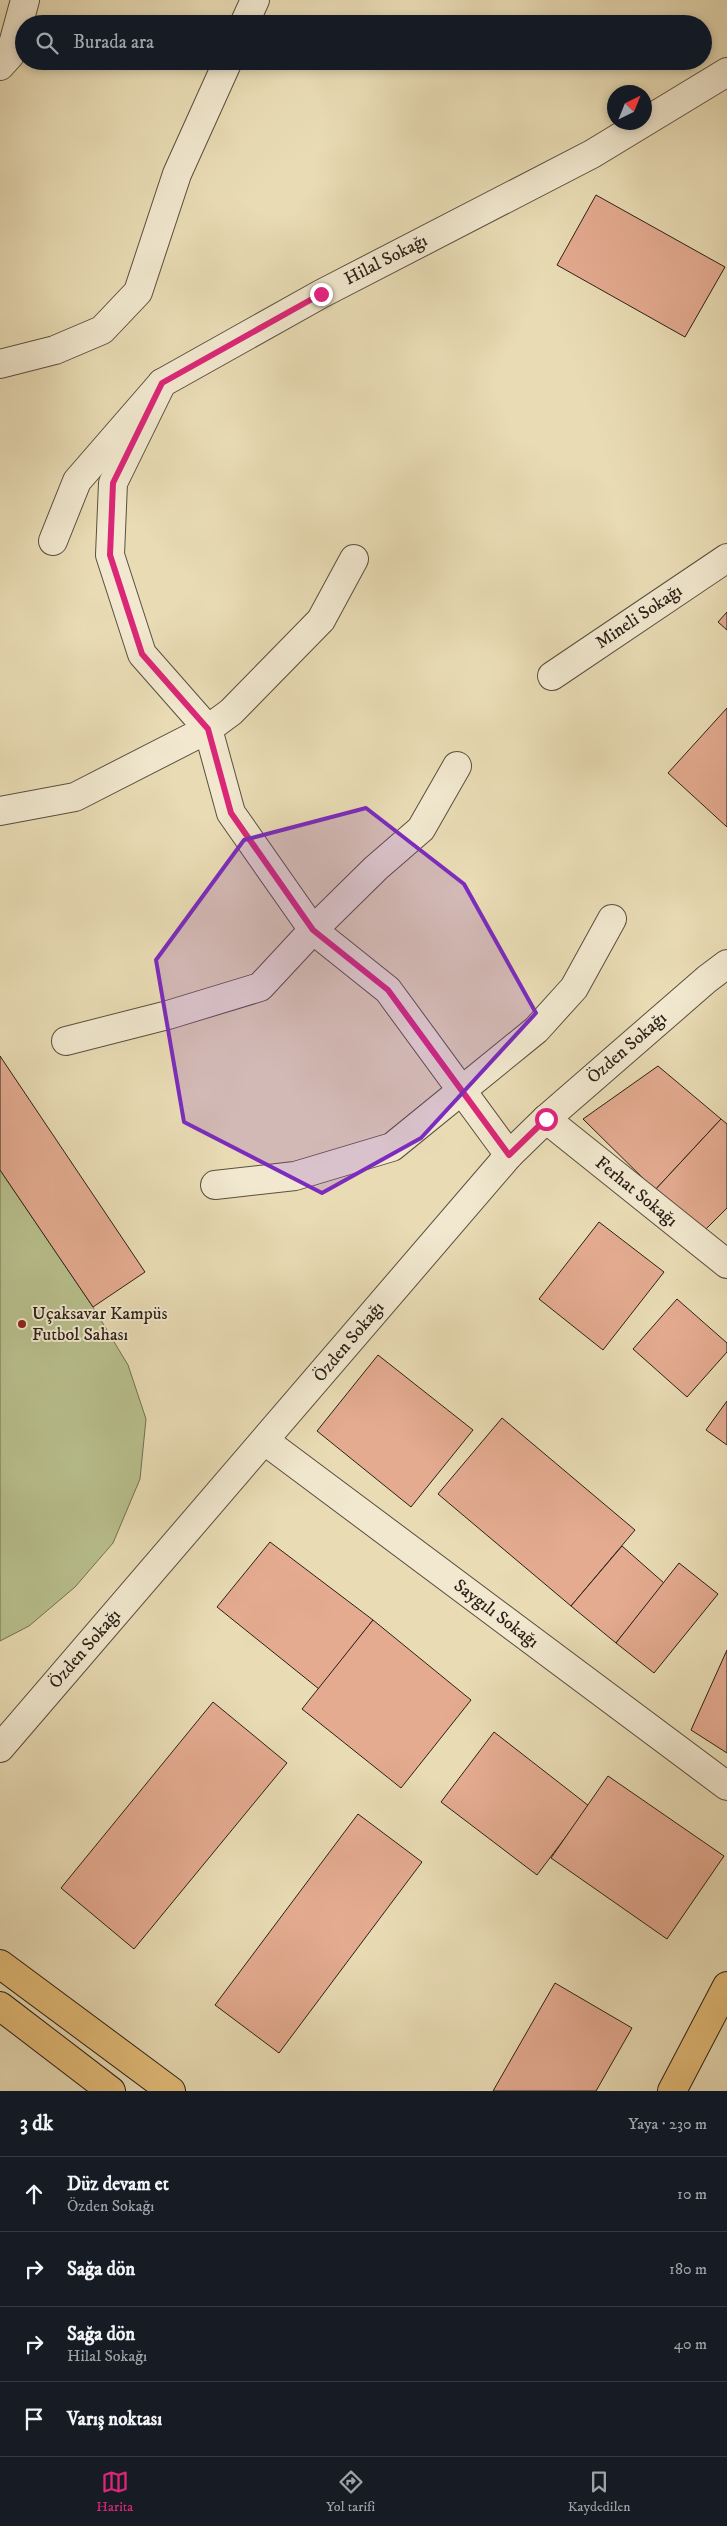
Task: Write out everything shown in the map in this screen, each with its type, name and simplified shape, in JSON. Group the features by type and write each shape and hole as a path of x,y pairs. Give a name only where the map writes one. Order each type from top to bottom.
{"main road":[{"path":"0,1964 170,2091"},
{"path":"672,2091 727,1986"},
{"path":"0,2006 110,2091"}],"street":[{"path":"21,15 25,0"},
{"path":"248,15 255,0"},
{"path":"0,66 10,56 15,37"},
{"path":"0,364 55,350 102,330 138,292 177,174 224,70"},
{"name":"Hilal Sokağı","path":"53,541 77,481 162,383 321,294 592,154 727,72"},
{"path":"162,383 113,483 110,555 142,654 208,729 231,813 313,930 388,990 509,1155"},
{"name":"Mineli Sokağı","path":"552,676 727,558"},
{"path":"0,811 75,797 208,729 231,712 322,620 354,559"},
{"path":"66,1041 168,1015 260,987 313,930 421,829 457,766"},
{"path":"215,1185 296,1176 392,1147 463,1092 536,1030 574,988 612,919"},
{"name":"Özden Sokağı","path":"0,1748 509,1155 546,1119 707,978 727,964"},
{"name":"Ferhat Sokağı","path":"546,1119 727,1264"},
{"name":"Saygılı Sokağı","path":"265,1441 727,1786"}],"highlighted area":[{"path":"366,808 464,884 536,1013 421,1138 322,1193 184,1122 156,960 244,840"}],"green space":[{"path":"0,1170 93,1307 128,1365 146,1419 140,1479 113,1543 75,1587 29,1626 0,1641"}],"building":[{"path":"596,195 725,267 685,337 557,265"},
{"path":"727,612 727,630 718,622"},
{"path":"727,708 727,827 668,773"},
{"path":"0,1056 145,1272 93,1307 0,1170"},
{"path":"658,1066 721,1119 655,1190 583,1119"},
{"path":"721,1119 727,1124 727,1208 704,1231 655,1190"},
{"path":"599,1222 664,1272 603,1350 539,1299"},
{"path":"677,1299 727,1343 727,1352 687,1397 633,1349"},
{"path":"378,1355 473,1430 411,1507 317,1431"},
{"path":"727,1401 727,1445 706,1430"},
{"path":"502,1418 635,1530 571,1606 438,1494"},
{"path":"270,1542 373,1620 319,1689 217,1607"},
{"path":"622,1546 664,1583 616,1643 571,1606"},
{"path":"679,1563 718,1594 654,1673 616,1643"},
{"path":"373,1620 471,1700 401,1788 302,1709"},
{"path":"727,1650 727,1753 691,1730"},
{"path":"213,1702 287,1763 134,1949 61,1888"},
{"path":"494,1732 589,1806 537,1875 441,1802"},
{"path":"608,1776 724,1856 667,1939 551,1858"},
{"path":"358,1814 422,1862 279,2053 215,2005"},
{"path":"555,1983 632,2028 596,2091 493,2091"}],"place":[{"name":"Uçaksavar Kampüs Futbol Sahası","path":"22,1324"}],"route":[{"path":"321,294 162,383 113,483 110,555 142,654 208,729 231,813 313,930 388,990 509,1155 546,1119"}]}
